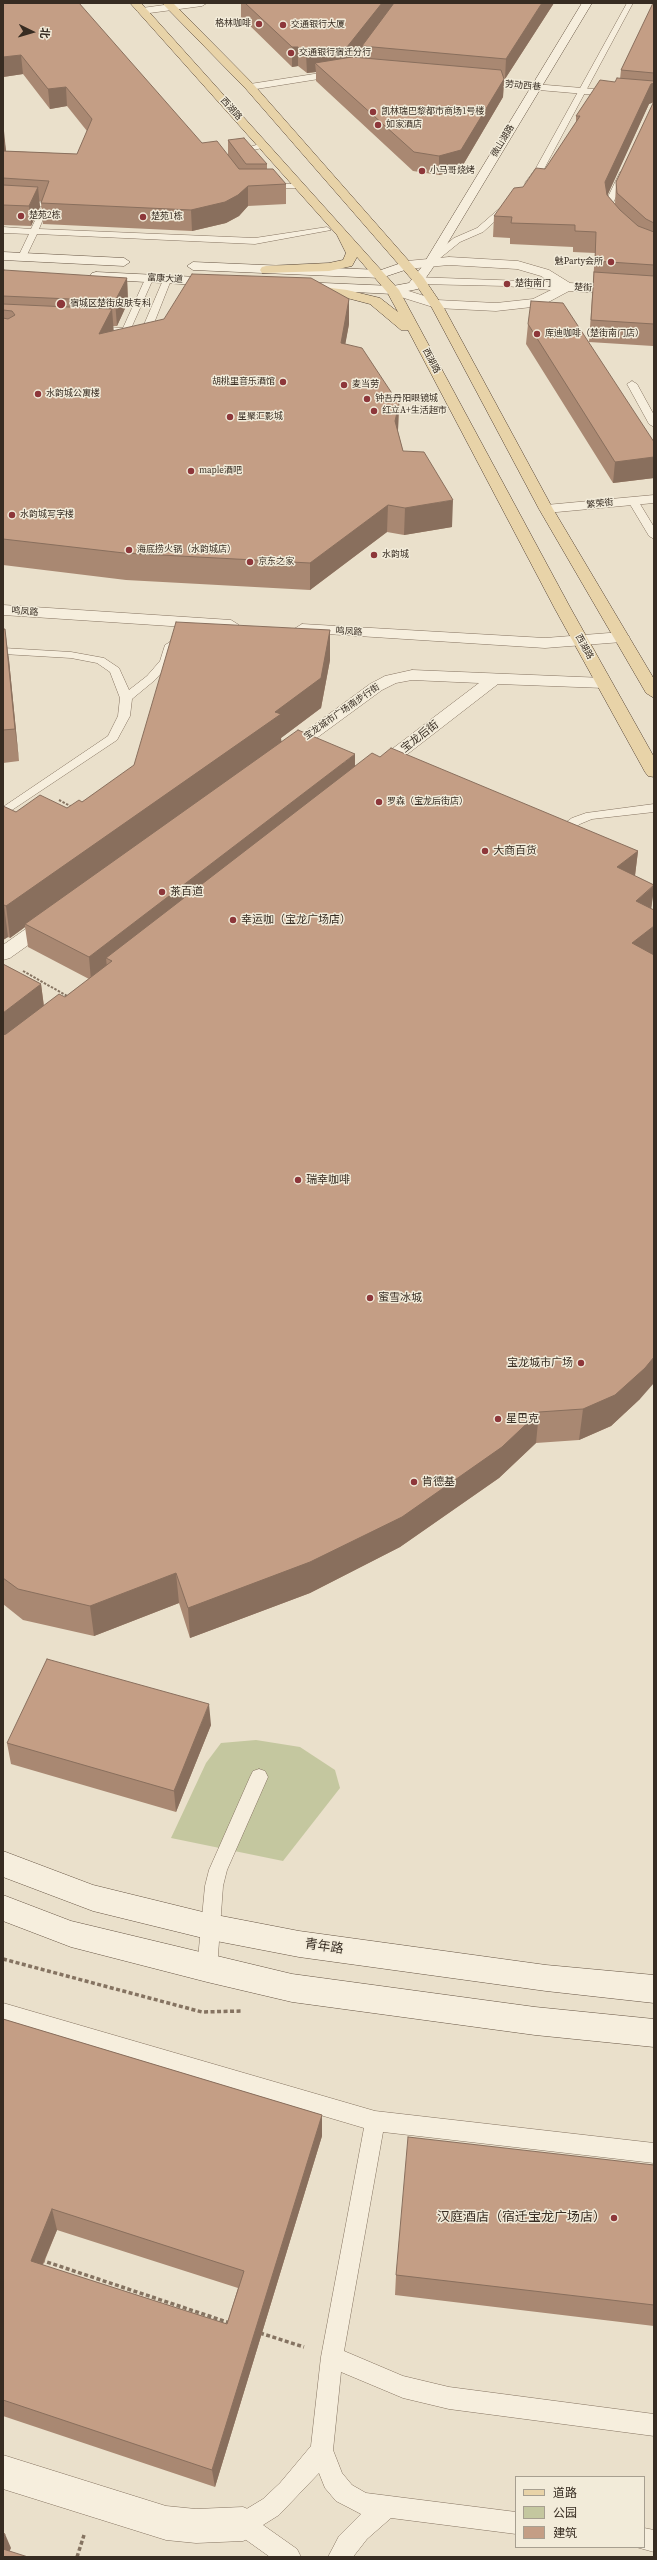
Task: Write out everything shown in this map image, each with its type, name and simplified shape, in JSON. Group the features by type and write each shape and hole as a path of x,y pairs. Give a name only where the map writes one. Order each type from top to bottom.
{"main road":[{"path":"169,5 250,87 407,264 436,304 546,510 654,693"},
{"name":"西湖路","path":"138,7 381,274 393,290 580,640 654,772"},
{"path":"266,270 329,267 348,263 352,253 329,217"},
{"path":"286,286 347,294 375,301 394,315 423,346"}],"street":[{"path":"138,7 202,3"},
{"name":"微山湖路","path":"419,280 587,3"},
{"path":"250,87 356,70"},
{"name":"劳动西巷","path":"466,82 654,97"},
{"name":"富康大道","path":"3,256 140,263"},
{"name":"富康大道","path":"179,265 381,274 397,270 407,264 431,261 526,266 550,276 567,287"},
{"name":"富康大道","path":"80,275 230,283"},
{"path":"286,286 393,290 408,288 419,280"},
{"name":"楚街","path":"419,280 654,292"},
{"path":"393,290 436,304 519,306 536,303 567,287"},
{"name":"繁荣街","path":"546,510 654,499"},
{"name":"鸣凤路","path":"3,610 247,626"},
{"name":"鸣凤路","path":"286,628 545,643 622,637"},
{"name":"宝龙城市广场南步行街","path":"273,761 376,687 391,679 412,675 604,683"},
{"name":"宝龙后街","path":"365,779 495,678"},
{"path":"3,954 61,912"},
{"name":"青年路","path":"3,1864 93,1898 211,1927 307,1945 546,1978 654,1989"},
{"path":"3,1908 71,1934 207,1969 292,1988 654,2034"},
{"path":"3,2472 166,2523 196,2526 243,2524"}],"lane":[{"path":"431,261 457,240 480,230 521,194 540,169 580,91 630,3"},
{"path":"227,154 263,145"},
{"path":"622,228 610,215 609,203 626,166"},
{"path":"259,186 301,186"},
{"path":"3,202 47,204 22,257"},
{"path":"3,230 255,241 327,230"},
{"path":"88,329 126,331 149,279"},
{"path":"140,346 167,280"},
{"path":"632,384 650,411 654,424"},
{"path":"633,501 654,536"},
{"path":"126,698 151,678 165,662 176,622"},
{"path":"3,651 71,655 100,660 116,670 126,698 124,716 113,738 3,812"},
{"path":"547,840 565,827 590,816 654,808"},
{"path":"207,1969 218,1870 259,1777"},
{"path":"3,2012 375,2121 654,2153"},
{"path":"375,2121 332,2357 322,2450 333,2480 344,2493 364,2504 515,2523"},
{"path":"332,2357 403,2386 449,2398 654,2425"},
{"path":"289,2557 243,2524 271,2507 308,2470 322,2450"},
{"path":"340,2557 351,2540 387,2506"}],"path":[{"path":"37,789 78,810"},
{"path":"17,968 72,998"},
{"path":"33,2257 235,2324"},
{"path":"257,2332 332,2357"}],"green space":[{"path":"256,1740 300,1747 335,1770 340,1788 283,1861 171,1838 206,1763 221,1743"}],"building":[{"path":"3,3 79,3 202,143 217,141 239,169 273,169 286,184 248,186 238,195 225,202 191,210 41,203 49,181 3,178 3,151 77,154 92,119 66,87 48,89 21,55 3,57"},
{"path":"245,3 382,3 347,47 306,54 298,47 292,47"},
{"path":"394,3 542,3 506,59 362,46"},
{"path":"653,3 654,73 621,70"},
{"path":"352,57 501,70 504,79 461,150 439,156 414,152 315,63"},
{"path":"617,78 654,81 654,83 651,84 605,182 607,195 620,210 638,226 654,232 654,265 595,261 596,232 575,231 575,225 511,223 512,217 494,216 514,188 523,187 536,168 545,169 580,116 576,116 600,80 615,82"},
{"path":"654,101 654,223 646,219 617,193 616,182"},
{"path":"244,138 267,164 246,164 228,140"},
{"path":"3,185 38,187 29,206 3,205"},
{"path":"4,270 127,278 115,301 3,296"},
{"path":"594,272 654,276 654,324 591,320"},
{"path":"192,274 311,278 349,299 341,343 362,348 399,404 395,421 403,451 424,452 453,500 405,508 388,505 310,563 124,553 3,539 3,318 8,319 15,315 12,311 3,310 3,304 112,309 99,334 164,319"},
{"path":"531,301 563,303 654,442 654,457 615,462 528,324"},
{"path":"176,622 330,630 321,678 275,712 281,714 6,906 3,906 3,806 16,812 40,795 67,808 79,800 82,802 134,765"},
{"path":"3,629 5,629 15,729 3,730"},
{"path":"298,730 355,754 89,957 25,924"},
{"path":"391,748 638,851 617,867 654,885 636,901 654,910 654,926 632,943 654,955 654,1357 645,1368 615,1395 583,1409 539,1412 502,1447 402,1517 310,1562 188,1608 176,1573 90,1606 18,1589 3,1578 3,1035 59,994 65,997 112,961 106,958 372,753 380,757"},
{"path":"3,964 41,984 3,1013"},
{"path":"47,1659 209,1704 174,1791 7,1743"},
{"path":"3,2019 322,2115 212,2470 3,2400","holes":["52,2209 244,2271 227,2324 31,2261"]},
{"path":"408,2137 654,2165 654,2305 396,2275"},
{"path":"3,2549 28,2557 3,2557"}],"place":[{"name":"格林咖啡","path":"259,24"},
{"name":"交通银行大厦","path":"283,25"},
{"name":"交通银行宿迁分行","path":"291,53"},
{"name":"凯林瑞巴黎都市商场1号楼","path":"373,112"},
{"name":"如家酒店","path":"378,125"},
{"name":"小马哥烧烤","path":"422,171"},
{"name":"楚苑2栋","path":"21,216"},
{"name":"楚苑1栋","path":"143,217"},
{"name":"魅Party会所","path":"611,262"},
{"name":"楚街南门","path":"507,284"},
{"name":"宿城区楚街皮肤专科","path":"61,304"},
{"name":"库迪咖啡（楚街南门店）","path":"537,334"},
{"name":"胡桃里音乐酒馆","path":"283,382"},
{"name":"麦当劳","path":"344,385"},
{"name":"水韵城公寓楼","path":"38,394"},
{"name":"钟吾丹阳眼镜城","path":"367,399"},
{"name":"红立A+生活超市","path":"374,411"},
{"name":"星聚汇影城","path":"230,417"},
{"name":"maple酒吧","path":"191,471"},
{"name":"水韵城写字楼","path":"12,515"},
{"name":"海底捞火锅（水韵城店）","path":"129,550"},
{"name":"水韵城","path":"374,555"},
{"name":"京东之家","path":"250,562"},
{"name":"罗森（宝龙后街店）","path":"379,802"},
{"name":"大商百货","path":"485,851"},
{"name":"茶百道","path":"162,892"},
{"name":"幸运咖（宝龙广场店）","path":"233,920"},
{"name":"瑞幸咖啡","path":"298,1180"},
{"name":"蜜雪冰城","path":"370,1298"},
{"name":"宝龙城市广场","path":"581,1363"},
{"name":"星巴克","path":"498,1419"},
{"name":"肯德基","path":"414,1482"},
{"name":"汉庭酒店（宿迁宝龙广场店）","path":"614,2218"}]}
